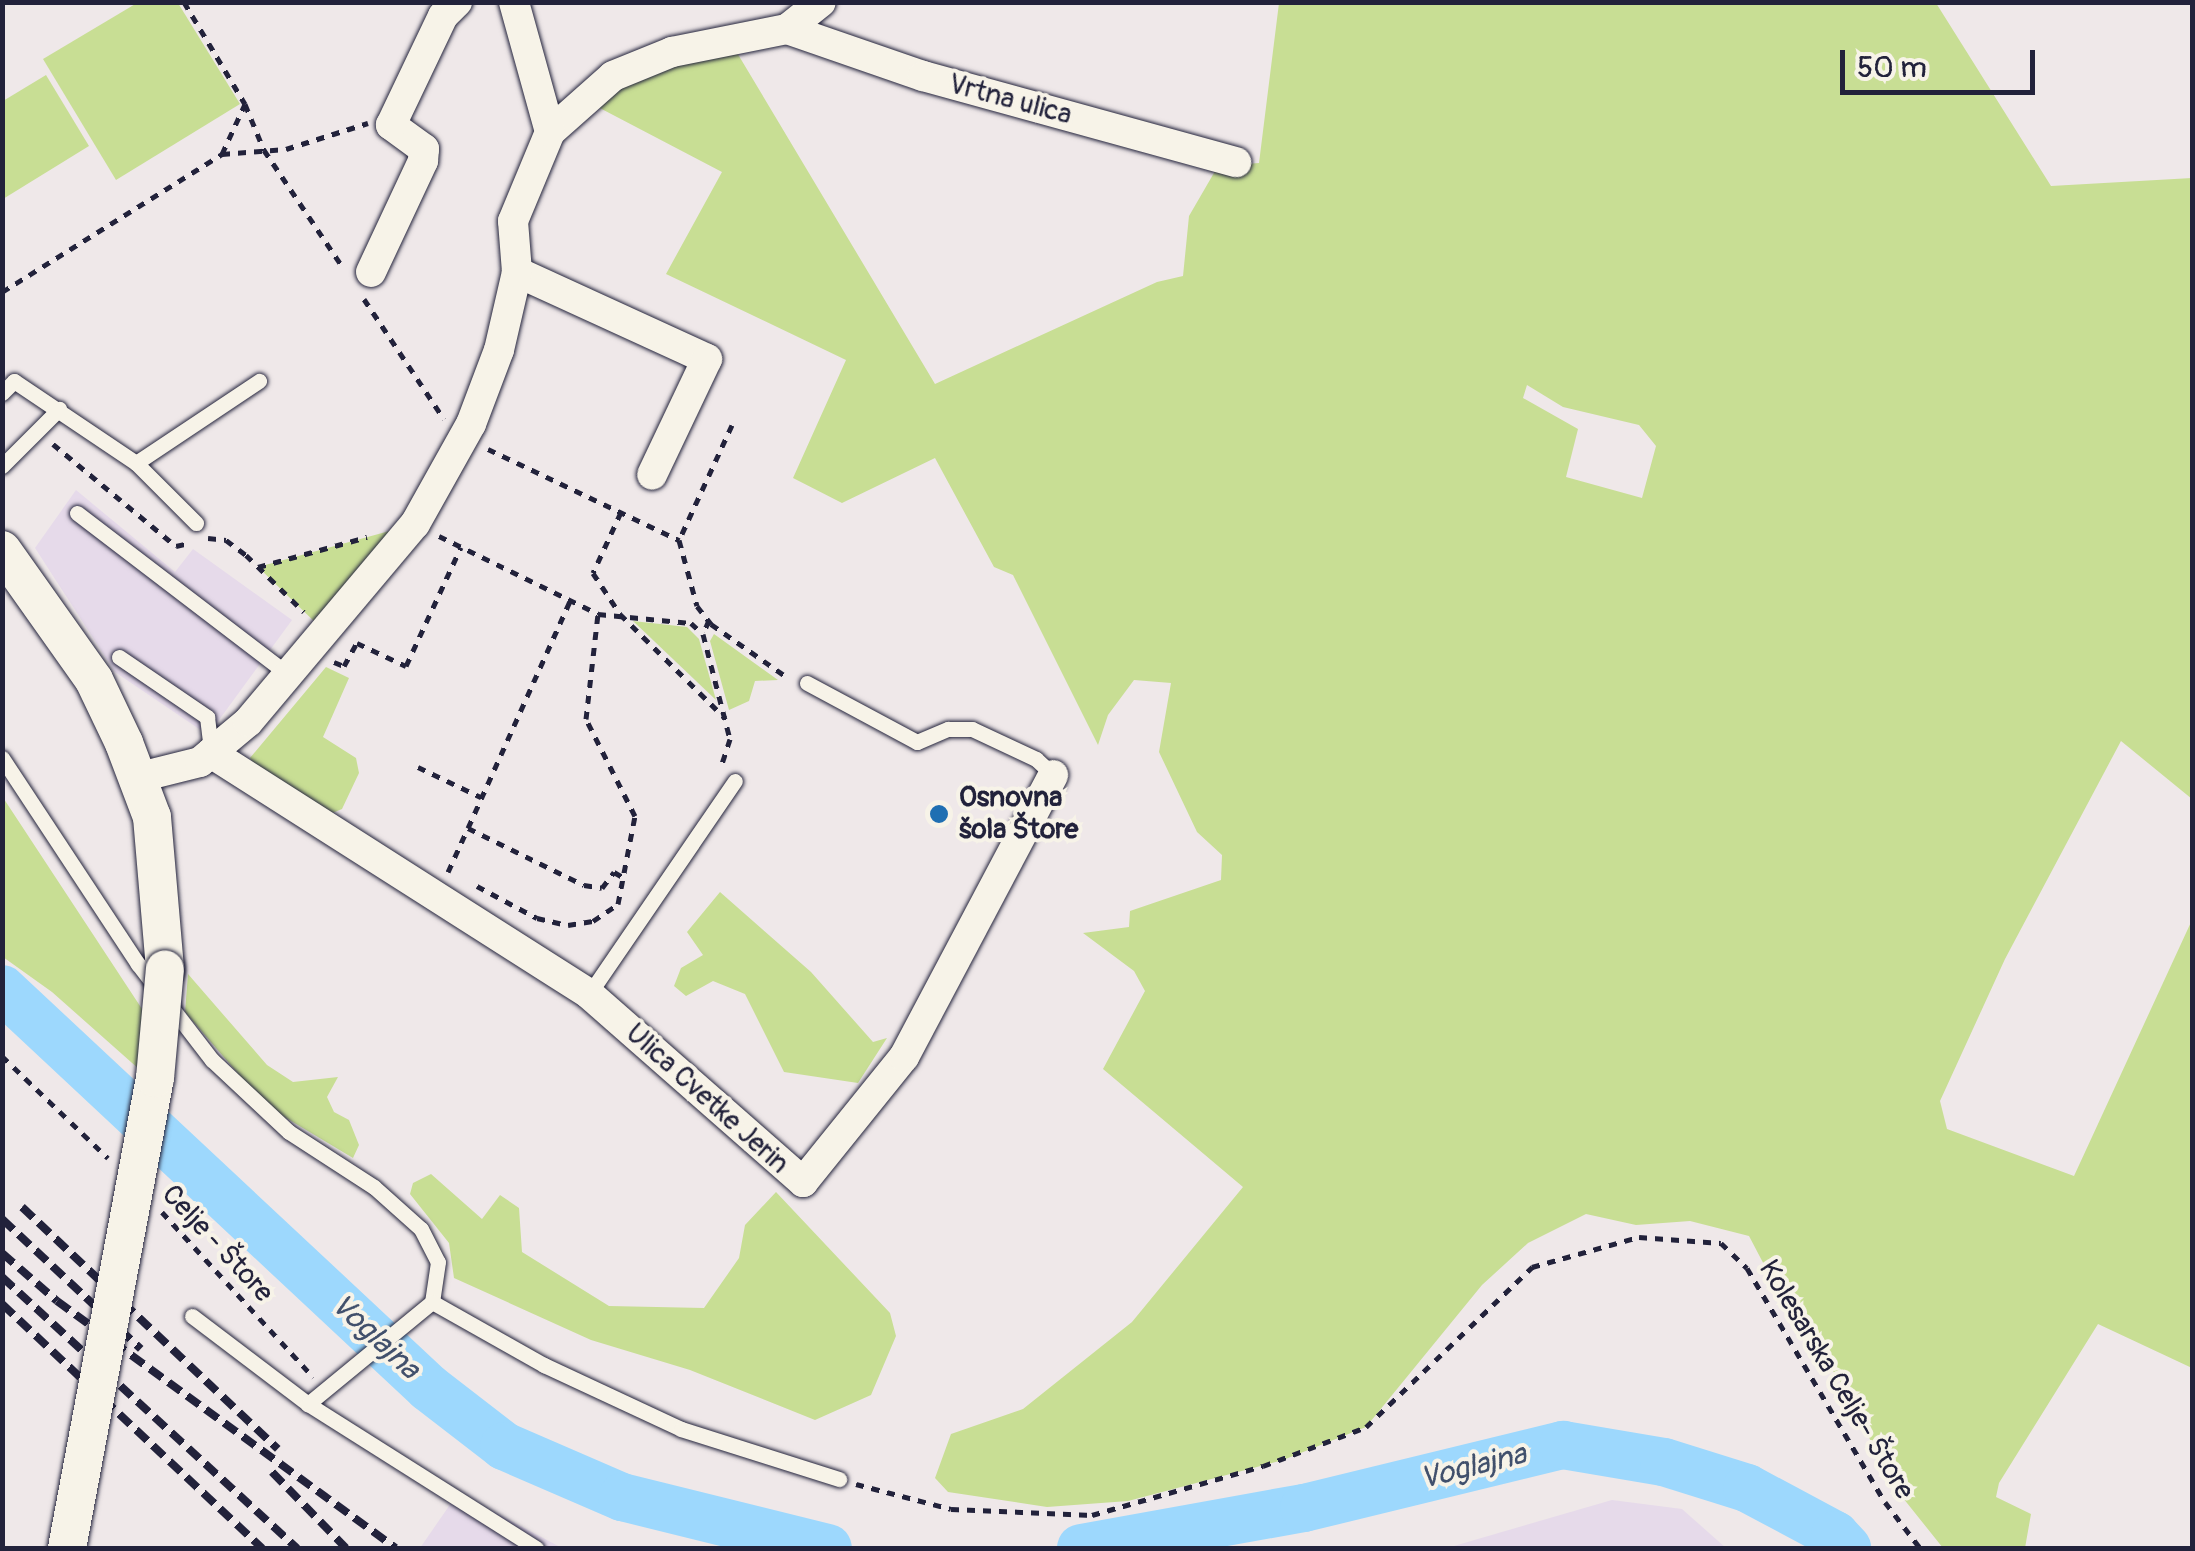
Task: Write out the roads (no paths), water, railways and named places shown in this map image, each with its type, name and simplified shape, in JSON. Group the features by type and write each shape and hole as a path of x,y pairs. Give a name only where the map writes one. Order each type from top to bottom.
{"street":[{"path":"361,284 423,161 424,149 391,125 443,16 457,2"},
{"path":"514,2 550,132"},
{"path":"136,778 211,753 290,676 415,524 462,440 499,350 518,272 513,221 550,132 613,76 672,52 787,29 820,2"},
{"name":"Vrtna ulica","path":"787,29 923,76 1236,162"},
{"path":"518,272 707,359 652,475"},
{"path":"2,550 94,680 152,817 165,969 155,1078 67,1548"},
{"name":"Ulica Cvetke Jerin","path":"211,753 590,994 803,1182 904,1057 1053,775"}],"lane":[{"path":"2,393 14,381 59,409 136,463 196,523"},
{"path":"136,463 259,382"},
{"path":"2,466 59,409"},
{"path":"77,513 290,676"},
{"path":"119,657 207,717 211,753"},
{"path":"807,683 917,742 948,729 972,729 1036,759 1053,775"},
{"path":"2,758 138,964 212,1060 289,1132 374,1186 421,1229 438,1262 432,1302 308,1404"},
{"path":"590,994 730,788"},
{"path":"432,1302 544,1365 682,1429 839,1479"},
{"path":"192,1316 308,1404 536,1548"}],"waterway":[{"name":"Voglajna","path":"2,989 429,1388 504,1446 622,1497 828,1548"},
{"name":"Voglajna","path":"1081,1548 1304,1508 1563,1445 1664,1462 1747,1488 1835,1535 1847,1548"}],"railway":[{"path":"22,1207 278,1449"},
{"path":"2,1219 141,1349"},
{"path":"2,1253 57,1301 396,1548"},
{"path":"2,1277 297,1548"},
{"path":"2,1304 262,1548"},
{"path":"272,1472 346,1548"}],"place":[{"name":"Osnovna šola Štore","path":"939,814"}]}
